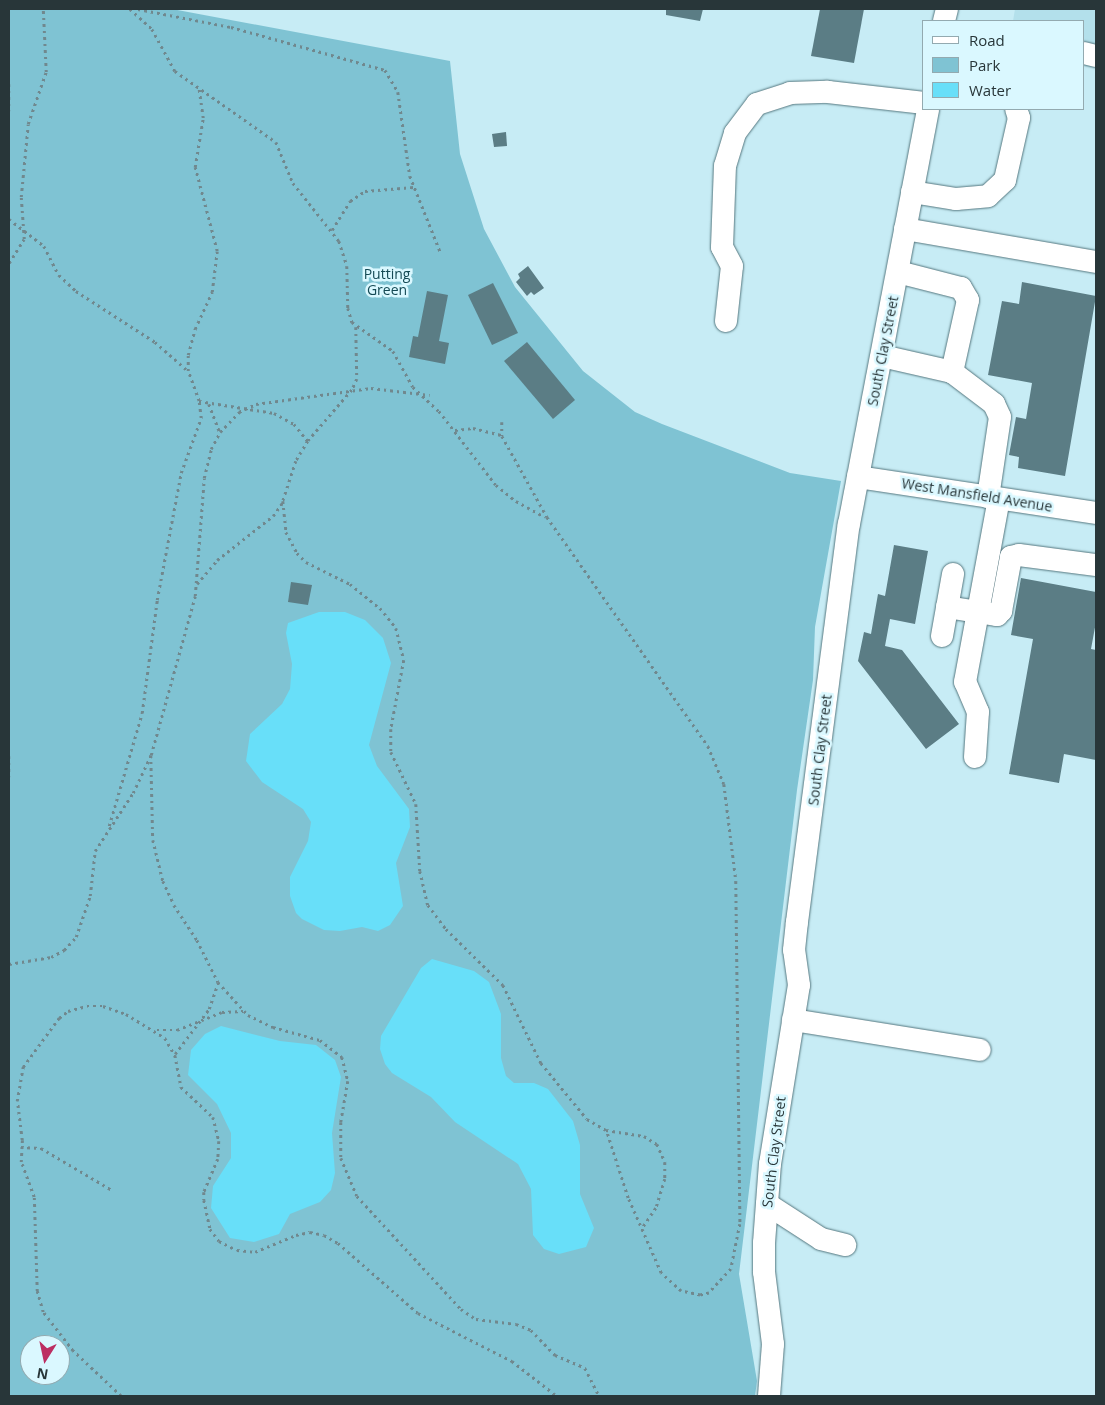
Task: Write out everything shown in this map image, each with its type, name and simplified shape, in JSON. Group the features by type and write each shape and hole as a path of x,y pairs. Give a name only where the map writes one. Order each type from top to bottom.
{"street":[{"path":"726,321 732,266 722,247 725,166 736,133 757,104 790,92 828,92 922,103"},
{"name":"South Clay Street","path":"769,1396 773,1344 764,1272 767,1204 770,1164 799,985 794,950 846,543 928,110"},
{"path":"912,192 956,199 988,196 1005,180 1019,118 1016,110"},
{"path":"905,229 1096,262"},
{"path":"898,272 962,288 968,300 952,372"},
{"path":"882,356 952,372 994,404 1000,417 994,498 978,612 965,682 978,712 975,757"},
{"name":"West Mansfield Avenue","path":"858,477 1096,513"},
{"path":"947,607 997,615 1001,611 1012,558 1019,554 1096,565"},
{"path":"942,636 953,574"},
{"path":"794,1020 980,1050"},
{"path":"767,1204 821,1239 845,1245"}],"path":[{"path":"9,263 22,245 25,231 21,197 28,124 46,72 43,9"},
{"path":"130,9 152,29 175,71 276,142 293,183 332,230 347,266 348,308 356,327 359,371 352,390 308,440 289,476 283,501 286,532 297,553 316,569 350,584 389,617 400,639 403,672 391,729 391,752 416,804 420,870 428,905 446,929 503,985 542,1063 559,1088 587,1120 606,1130 644,1136 657,1144 663,1154 666,1169 663,1188 656,1208 643,1227"},
{"path":"138,9 231,26 385,70 398,92 405,152 414,187 440,251"},
{"path":"9,84 9,111"},
{"path":"108,829 142,713 162,577 182,473 199,425 199,401 188,371 190,344 212,292 216,251 195,167 203,118 199,88"},
{"path":"332,230 342,211 358,195 386,187 414,187"},
{"path":"9,220 44,246 59,274 76,291 155,342 188,371"},
{"path":"356,327 393,351 421,394 455,430 504,492 547,518"},
{"path":"199,401 209,404 249,406 382,387 430,395"},
{"path":"209,404 220,432"},
{"path":"9,964 51,957 71,944 82,924 90,896 95,851 130,798 151,755 196,585 204,478 211,449 220,432 231,418 249,406 274,413 294,424 308,440"},
{"path":"502,422 502,436 547,518 708,746 720,770 730,820 736,881 740,1224 736,1258 725,1279 709,1292 700,1295 681,1291 668,1281 655,1263 643,1227 628,1198 606,1130"},
{"path":"455,430 473,428 502,436"},
{"path":"196,585 217,560 273,516 283,501"},
{"path":"151,755 153,840 163,881 174,906 197,940 218,982 244,1012"},
{"path":"9,756 9,778"},
{"path":"175,1055 214,1002 218,982"},
{"path":"121,1396 73,1351 43,1312 37,1291 34,1197 21,1162 17,1101 20,1074 36,1044 59,1018 76,1008 103,1006 126,1014 156,1030 175,1055 181,1087 208,1112 215,1124 218,1159 204,1192 204,1200 210,1229 219,1241 237,1250 255,1252 296,1235 310,1232 324,1235 338,1243 418,1313 507,1358 557,1396"},
{"path":"156,1030 177,1030 202,1019 231,1010 244,1012 273,1027 320,1040 342,1057 348,1081 340,1144 350,1182 357,1196 414,1255 450,1299 476,1320 516,1324 531,1330 555,1355 585,1368 599,1396"},
{"path":"21,1147 41,1148 112,1190"}],"shaded area":[{"path":"1015,9 1096,9 1096,68 1085,66 1085,20 1013,20"}],"green space":[{"name":"Putting Green","path":"9,9 172,9 450,61 460,154 484,229 515,287 583,371 635,412 662,424 790,473 841,481 815,627 813,680 797,790 739,1274 757,1381 755,1396 9,1396"}],"water":[{"path":"319,612 345,612 365,620 383,638 391,663 369,745 377,766 409,809 410,827 396,863 403,906 390,925 378,931 362,927 340,931 324,930 302,919 296,913 290,896 290,877 308,841 311,822 303,809 262,782 246,761 250,734 282,704 290,689 292,664 286,633 288,623"},
{"path":"432,959 474,971 489,982 501,1014 501,1058 506,1076 514,1083 534,1083 548,1089 573,1121 580,1145 580,1194 594,1228 586,1247 559,1254 544,1249 533,1235 531,1189 518,1164 455,1122 431,1097 392,1073 385,1064 380,1049 381,1036 421,968"},
{"path":"221,1026 280,1041 316,1045 335,1060 341,1077 332,1133 335,1173 331,1190 320,1202 290,1214 279,1234 254,1242 230,1238 211,1208 213,1186 231,1158 231,1133 217,1104 188,1075 191,1050 205,1034"}],"building":[{"path":"666,9 703,9 700,21 666,15"},
{"path":"820,9 864,9 854,63 811,56"},
{"path":"506,132 507,146 494,147 492,134"},
{"path":"528,266 544,288 534,295 531,292 527,296 516,282 520,278 518,274"},
{"path":"1022,282 1096,296 1065,476 1018,468 1019,457 1009,455 1016,417 1026,419 1032,383 988,375 1002,301 1019,304"},
{"path":"493,283 518,333 492,345 468,295"},
{"path":"427,291 448,295 439,341 449,343 445,364 409,357 413,336 418,337"},
{"path":"527,342 575,400 553,419 504,361"},
{"path":"894,545 928,551 915,624 890,619 885,646 902,650 959,724 926,749 858,661 864,632 871,634 878,594 885,596"},
{"path":"1021,578 1096,592 1096,622 1091,649 1096,650 1096,760 1064,754 1059,783 1009,774 1033,639 1011,635"},
{"path":"291,582 312,585 308,605 288,602"}]}
